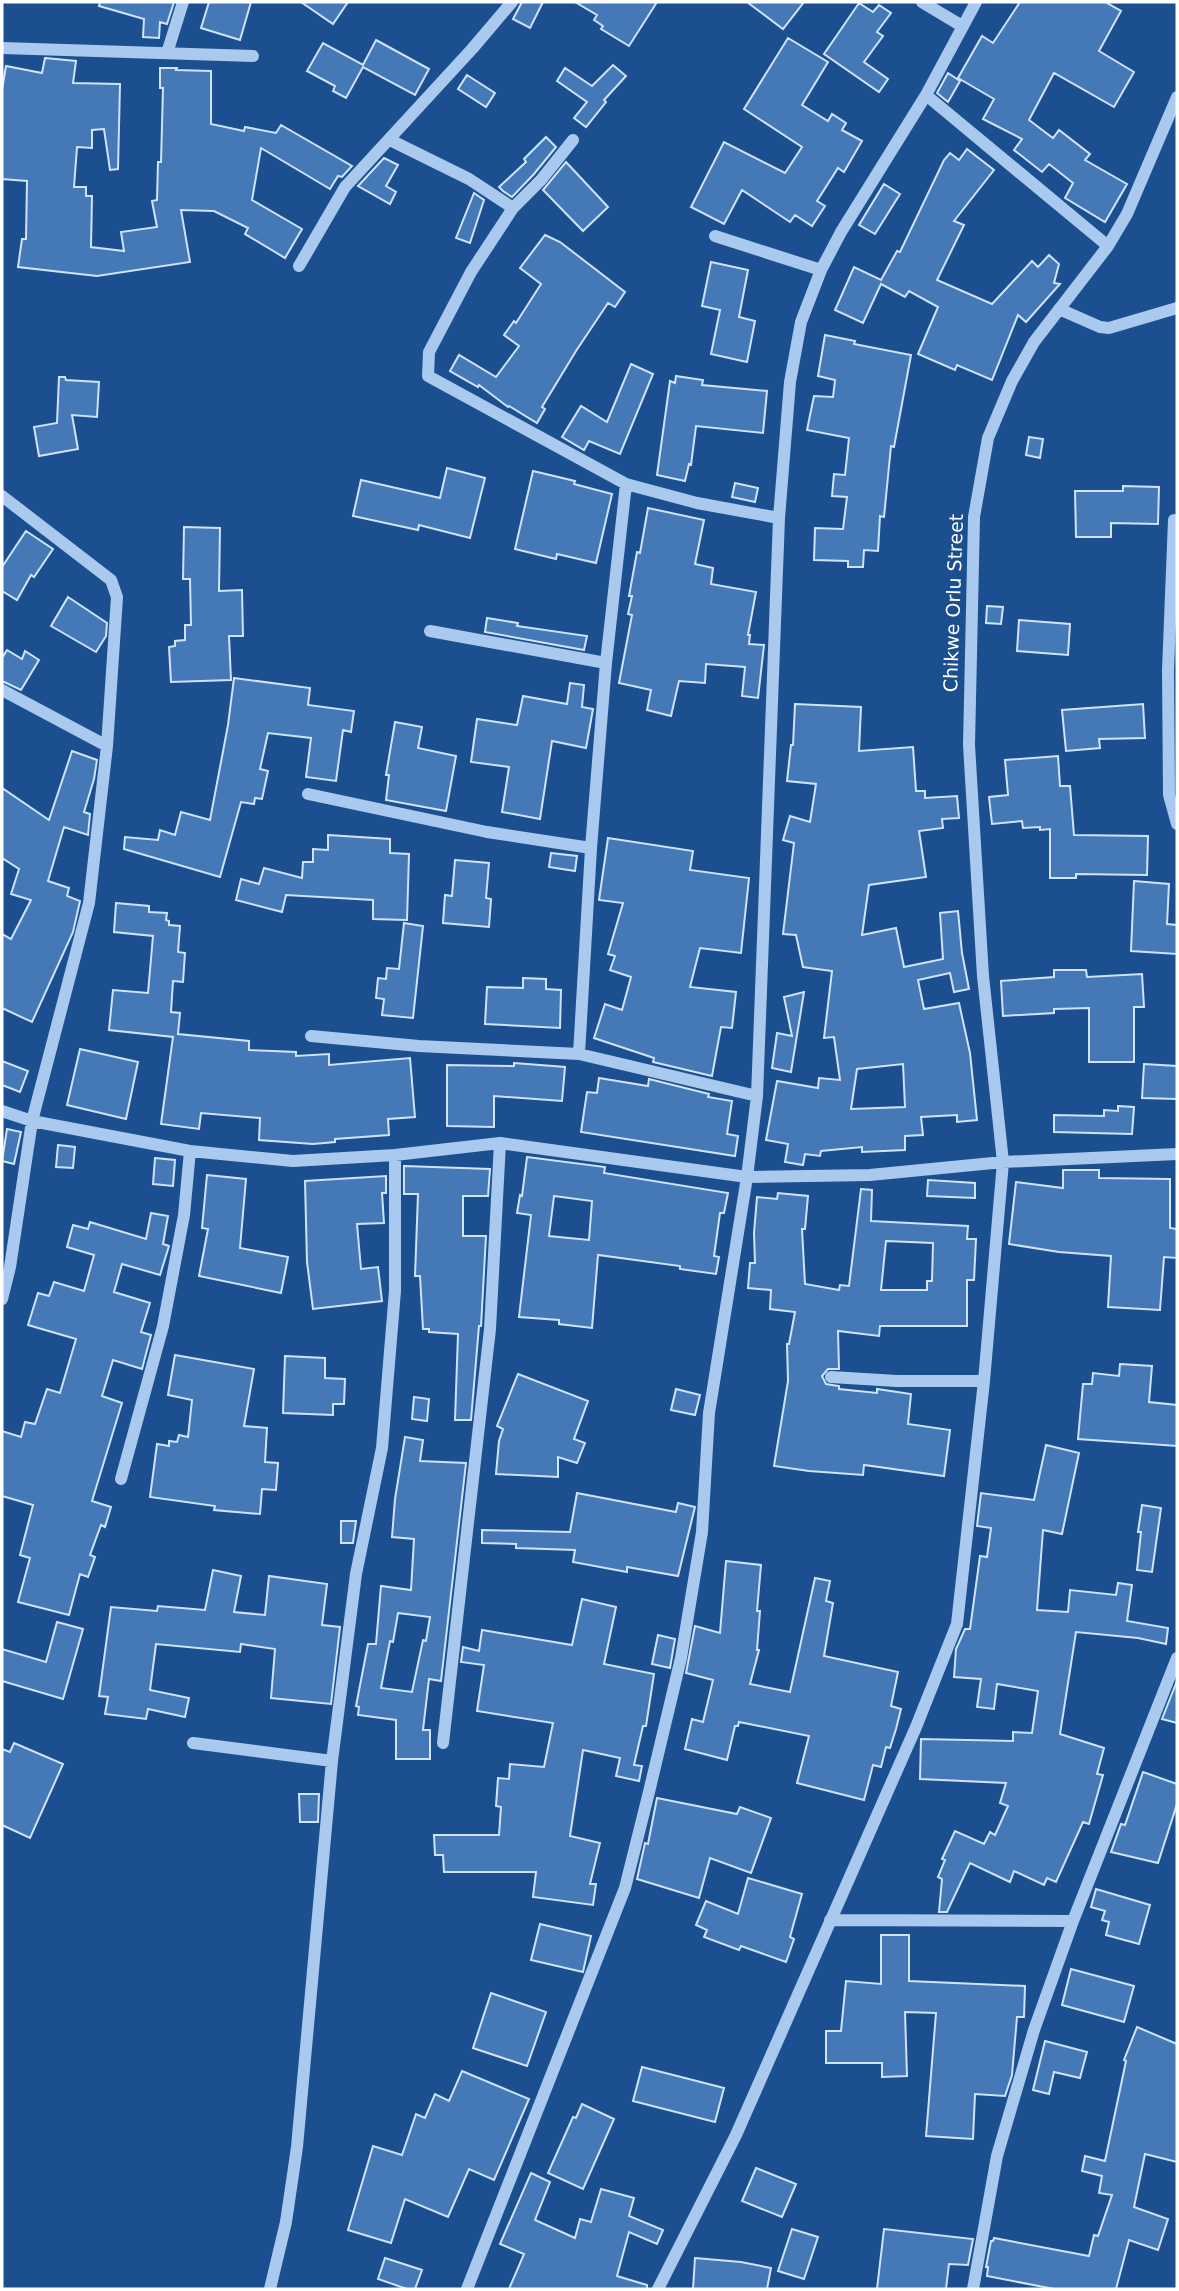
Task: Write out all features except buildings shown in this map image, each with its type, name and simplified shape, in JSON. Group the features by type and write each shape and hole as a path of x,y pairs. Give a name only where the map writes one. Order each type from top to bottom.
{"street":[{"path":"167,53 183,2"},
{"path":"299,266 345,187 472,50 512,2"},
{"path":"922,2 962,26"},
{"path":"467,2289 625,1888 681,1658 702,1532 709,1413 747,1177 757,1096 779,519 790,382 801,322 821,270 841,232 926,95 976,2"},
{"path":"2,48 253,56"},
{"path":"926,95 1108,246"},
{"name":"Chikwe Orlu Street","path":"658,2289 736,2134 916,1727 957,1624 984,1381 1003,1162 983,976 969,745 974,517 988,438 1012,381 1034,342 1108,246 1137,192 1177,97"},
{"path":"390,140 469,179 513,208"},
{"path":"573,140 541,180 513,208 471,271 429,352 428,376 626,484 697,503 779,519"},
{"path":"715,236 821,270"},
{"path":"1059,309 1100,327 1109,328 1177,308"},
{"path":"579,1054 591,848 606,663 626,484"},
{"path":"2,496 111,580 117,597 107,746 89,903 32,1121 10,1267 2,1299"},
{"path":"1174,520 1168,670 1169,795 1177,824"},
{"path":"430,631 606,663"},
{"path":"2,690 107,746"},
{"path":"309,794 487,832 591,848"},
{"path":"311,1036 419,1046 579,1054 757,1096"},
{"path":"2,1111 32,1121 190,1151 293,1161 395,1155 500,1143 747,1177 870,1175 1003,1162 1177,1154"},
{"path":"443,1743 490,1329 500,1143"},
{"path":"121,1479 163,1326 184,1215 190,1151"},
{"path":"270,2289 286,2222 297,2147 332,1761 356,1574 383,1435 395,1291 395,1155"},
{"path":"831,1377 897,1381 984,1381"},
{"path":"973,2289 997,2156 1034,2030 1073,1921 1177,1658"},
{"path":"193,1743 332,1761"},
{"path":"830,1920 1073,1921"}]}
